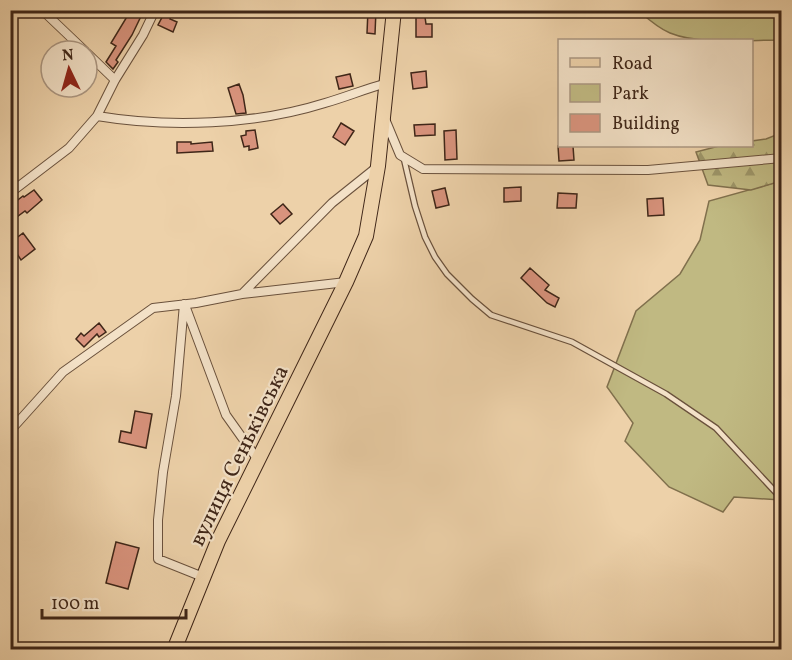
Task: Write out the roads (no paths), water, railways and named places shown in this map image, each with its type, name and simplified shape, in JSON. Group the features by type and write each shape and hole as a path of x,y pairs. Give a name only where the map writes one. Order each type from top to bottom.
{"main road":[{"name":"вулиця Сенькiвська","path":"174,650 218,541 346,282 366,236 378,166 394,10"}],"street":[{"path":"42,10 72,39"},
{"path":"10,193 69,148 96,116 155,10"},
{"path":"99,65 115,80"},
{"path":"96,116 170,123 234,121 325,104 360,90 387,83"},
{"path":"384,116 397,151 423,169 648,170 782,158"},
{"path":"242,294 332,203 378,166"},
{"path":"10,431 63,372 153,308 242,294 346,282"},
{"path":"184,304 226,415 258,460"},
{"path":"184,304 176,396 158,520 158,559 203,577"}],"lane":[{"path":"404,158 425,237 447,274 472,299 491,315 572,342 666,394 716,428 782,499"}]}
